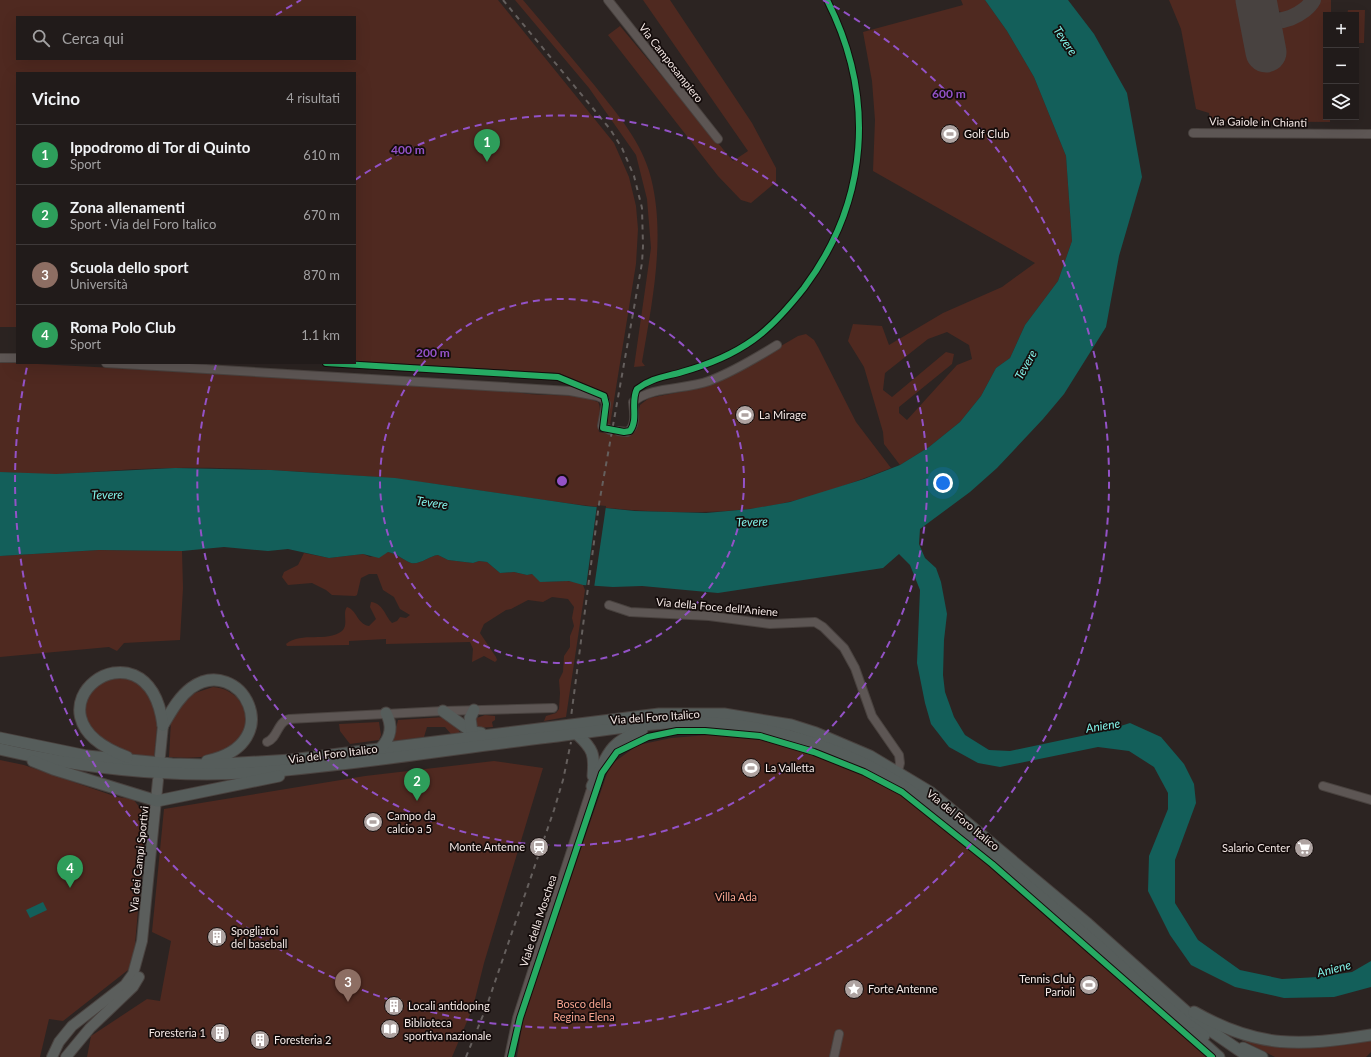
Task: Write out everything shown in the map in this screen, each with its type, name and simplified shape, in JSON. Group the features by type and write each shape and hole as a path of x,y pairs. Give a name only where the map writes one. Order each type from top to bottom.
{"highway":[{"path":"156,760 112,751 95,739 82,719 80,709 82,696 91,683 101,676 114,672 129,674 140,680 151,691 161,713 163,725"},
{"path":"163,725 178,700 190,689 200,683 214,681 226,683 245,696 252,716 250,728 244,739 235,749 222,756 187,765"},
{"path":"472,732 469,722 474,710"},
{"path":"443,711 472,732 504,734"},
{"path":"381,748 386,743 391,728 390,721 386,713"},
{"name":"Via del Foro Italico","path":"0,738 82,755 156,760 187,765 265,762 659,714 691,713 738,715 791,725 816,733 864,753 898,771 938,798 1032,876 1172,1000 1212,1033 1249,1057"},
{"name":"Via del Foro Italico","path":"2,749 91,766 164,773 237,774 316,767 656,724 686,722 723,724 784,734 825,747 879,771 908,789 952,822 1081,931 1176,1015 1236,1057"},
{"path":"592,786 605,757 612,747 624,738 656,724"},
{"path":"576,734 588,744 593,752 594,764 592,786"},
{"path":"2,749 53,769 157,800 254,782 316,767"},
{"path":"1172,1000 1225,1028 1244,1035 1267,1040 1312,1043 1371,1035"},
{"path":"1176,1015 1218,1055"},
{"path":"1212,1033 1262,1057"}],"main road":[{"path":"156,760 163,725"},
{"name":"Via dei Campi Sportivi","path":"69,1053 90,1028 135,984 142,965 142,941 158,780"},
{"name":"Via dei Campi Sportivi","path":"52,1057 65,1035 79,1020 130,979 134,971 142,941"},
{"path":"65,1035 72,1042 69,1053"}],"street":[{"name":"Via Camposampiero","path":"608,0 718,139"},
{"name":"Via Gaiole in Chianti","path":"1193,133 1371,134"},
{"path":"122,364 570,392 597,396 604,399 606,404 602,426 614,431 627,432 631,430 633,423 633,402 640,396 648,392 680,388 709,381 739,367 777,344"},
{"path":"0,358 16,358"},
{"name":"Via della Foce dell'Aniene","path":"609,605 630,612 716,617 770,624 814,622 823,627 844,648 855,668 864,698 872,716 900,757 898,771"},
{"path":"267,742 272,739 281,723 287,719 386,713 553,708"},
{"name":"Viale della Moschea","path":"509,1057 517,1018 592,786"},
{"path":"1323,786 1371,800"},
{"path":"834,1057 839,1034"}],"green space":[{"path":"0,0 498,0 614,143 629,177 636,206 638,229 636,264 610,425 606,422 610,399 607,393 559,373 356,361 356,72 16,72 16,327 0,327"},
{"path":"515,0 523,0 595,86 628,129 647,165 655,200 657,247 656,270 650,317 642,362 645,366 634,367 651,248 647,199 636,155 589,88"},
{"path":"643,0 670,0 752,123 776,168 776,182 751,203 741,200 718,176 608,35 620,26 733,161 748,151"},
{"path":"961,0 985,0 1007,31 1034,77 1066,156 1072,241 1058,281 1025,325 1010,358 996,368 981,396 960,422 929,447 900,465 884,444 883,432 864,367 848,341 853,324 882,326 889,345 943,313 1002,287 1035,263 873,171 875,120 872,81 863,32 963,5","holes":["947,332 969,345 972,359 957,365 907,420 899,413 899,407 952,364 954,354 946,352 892,397 883,390 885,373 928,339"]},
{"path":"1169,0 1240,0 1253,61 1283,56 1277,32 1279,27 1297,21 1308,15 1319,0 1331,0 1331,12 1323,12 1323,120 1330,120 1330,122 1210,121 1209,113 1196,109 1181,29"},
{"path":"1270,0 1307,0 1292,11 1281,12 1272,6"},
{"path":"1348,10 1365,10 1364,43 1359,43 1359,12 1348,12"},
{"path":"806,334 814,340 856,422 891,468 803,499 766,507 698,512 648,511 548,501 398,479 219,468 132,469 52,474 0,472 0,362 358,381 577,397 598,402 600,410 598,424 599,432 624,436 632,434 640,405 649,398 701,388 733,374 798,336"},
{"path":"99,550 182,551 183,588 180,640 124,643 117,651 109,647 0,657 0,556"},
{"path":"388,552 395,554 411,563 418,563 438,555 448,560 473,563 479,561 487,562 500,573 514,572 527,575 532,574 545,581 569,581 583,585 585,590 566,717 544,721 546,716 556,713 559,709 559,680 563,672 564,656 570,647 570,636 574,626 572,618 574,607 568,599 552,597 543,602 528,600 506,610 484,624 480,633 496,657 497,660 495,662 484,656 472,662 473,649 470,642 386,644 386,639 349,641 349,645 287,646 286,644 292,640 299,638 329,636 342,631 345,626 345,612 347,607 353,611 362,623 369,626 376,619 370,607 371,602 381,607 392,623 397,621 400,617 406,618 410,615 400,609 394,597 383,590 377,574 369,574 361,578 357,595 355,596 332,595 326,590 312,583 288,585 282,577 284,572 298,565 304,553 329,558 363,554 370,557"},
{"path":"121,675 144,686 157,711 154,758 124,752 109,745 97,735 89,724 85,711 88,697 100,681"},
{"path":"213,687 225,690 235,696 241,704 245,713 243,733 227,750 220,753 199,757 169,757 171,721 185,702 195,693"},
{"path":"485,715 495,716 495,720 492,722 493,727 477,728 474,719"},
{"path":"445,717 457,726 460,733 451,734 445,727 427,727 424,737 393,741 398,720"},
{"path":"379,722 381,735 379,740 350,744 340,731 339,724"},
{"name":"Villa Ada","path":"732,733 790,744 851,766 900,793 926,812 996,872 1208,1057 517,1057 524,1013 610,765 638,745 671,738"},
{"path":"0,760 24,765 117,797 133,799 144,813 146,822 134,955 128,970 63,1021 49,1019 40,1057 0,1057"},
{"path":"494,761 543,768 484,963 473,1007 452,1057 87,1057 91,1036 147,999 160,1001 171,941 152,932 164,809 365,776"},
{"path":"1234,1036 1371,1039 1371,1052 1366,1057 1275,1057"}],"water":[{"name":"Tevere","path":"985,0 1068,0 1094,34 1127,93 1142,177 1119,256 1106,327 1064,394 1043,419 997,468 970,492 920,529 919,544 925,558 936,568 941,582 947,614 944,640 943,675 945,692 954,717 965,735 989,750 1010,751 1105,731 1130,723 1161,737 1184,764 1194,784 1196,803 1175,860 1175,903 1198,940 1240,970 1282,979 1318,977 1352,972 1371,961 1371,987 1334,997 1284,998 1235,987 1191,965 1170,935 1148,891 1149,856 1168,809 1168,793 1154,767 1129,751 1098,747 1000,767 978,763 949,747 931,724 925,703 917,663 920,590 910,565 899,554 883,568 718,593 642,586 613,587 583,585 569,581 540,582 532,574 527,575 514,572 500,573 487,562 479,561 473,563 448,560 438,555 418,563 411,563 395,554 388,552 379,558 363,554 329,558 288,549 268,551 224,547 182,551 99,550 0,556 0,472 56,474 175,468 271,470 395,478 586,506 635,511 706,513 750,509 790,502 864,479 900,465 929,447 960,422 981,396 996,368 1010,358 1025,325 1058,281 1072,241 1066,156 1034,77 1007,31"},
{"path":"43,902 47,910 30,918 26,910"}],"pier":[{"path":"597,505 606,506 594,588 586,587"}],"taxiway":[{"path":"1257,8 1263,16 1276,21 1291,18 1304,10 1313,0"}],"runway":[{"path":"1256,0 1266,52"}],"railway":[{"path":"503,0 610,129 622,148 634,176 642,208 642,263 599,504 571,717"},
{"path":"466,1057 486,1008 554,810 563,780 571,742"}],"cycle path":[{"path":"343,364 558,377 604,396 606,404 603,428 624,432 630,431 633,426 635,394 637,389 642,385 653,380 710,363 737,350 760,335 793,302 826,255 842,220 853,184 858,148 858,111 853,74 843,37 827,0"},
{"path":"511,1057 520,1018 602,773 617,752 648,737 677,731 705,731 760,736 814,752 864,772 902,792 992,864 1212,1057"}],"place":[{"name":"Golf Club","path":"950,134"},
{"name":"Ippodromo di Tor di Quinto","path":"487,162"},
{"name":"La Mirage","path":"745,415"},
{"name":"La Valletta","path":"751,768"},
{"name":"Zona allenamenti","path":"417,801"},
{"name":"Campo da calcio a 5","path":"373,822"},
{"name":"Monte Antenne","path":"539,847"},
{"name":"Salario Center","path":"1304,848"},
{"name":"Roma Polo Club","path":"70,888"},
{"name":"Spogliatoi del baseball","path":"217,937"},
{"name":"Tennis Club Parioli","path":"1089,985"},
{"name":"Forte Antenne","path":"854,989"},
{"name":"Scuola dello sport","path":"348,1002"},
{"name":"Locali antidoping","path":"394,1006"},
{"name":"Biblioteca sportiva nazionale","path":"390,1029"},
{"name":"Foresteria 1","path":"220,1033"},
{"name":"Foresteria 2","path":"260,1040"}],"water label":[{"name":"Aniene","path":"1103,726"},
{"name":"Aniene","path":"1334,969"}],"park label":[{"name":"Bosco della Regina Elena","path":"584,1010"}]}
